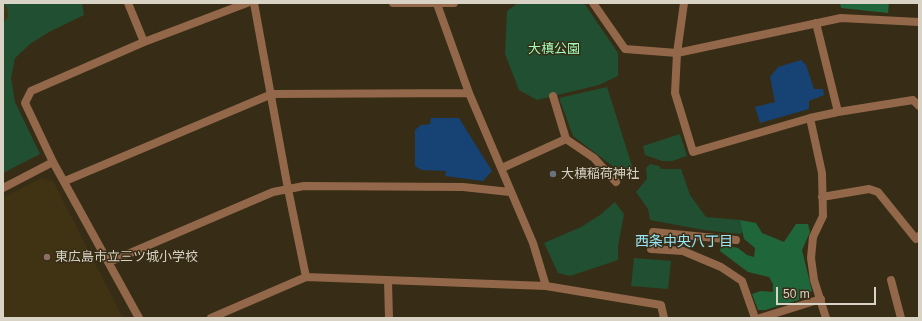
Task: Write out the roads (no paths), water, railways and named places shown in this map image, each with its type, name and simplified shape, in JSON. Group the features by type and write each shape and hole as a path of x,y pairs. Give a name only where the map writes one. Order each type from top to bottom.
{"street":[{"path":"128,3 144,42"},
{"path":"139,318 65,181 53,162 25,103 31,91 144,42 246,3"},
{"path":"254,3 272,94 288,189 306,277"},
{"path":"393,3 454,3"},
{"path":"592,3 625,49 677,53 841,18 919,22"},
{"path":"684,3 677,53 675,93 693,152 810,118 838,112 913,100 919,106"},
{"path":"437,4 469,93 533,243 546,286"},
{"path":"816,23 838,112"},
{"path":"65,181 272,94 469,93"},
{"path":"553,96 566,140 594,158 616,182"},
{"path":"810,118 822,167 823,216 813,237 811,258 814,280 826,318"},
{"path":"502,168 566,140"},
{"path":"3,188 53,162"},
{"path":"109,262 273,192 304,186 455,187 510,192"},
{"path":"822,197 870,189 878,192 916,239 919,236"},
{"path":"736,240 653,232 651,249 683,251 721,267 742,281 755,318"},
{"path":"211,318 306,277 546,286 662,305 664,318"},
{"path":"891,280 901,318"},
{"path":"388,281 389,318"},
{"path":"760,318 821,299"}],"water":[{"path":"801,60 806,65 814,89 823,89 824,95 809,101 809,109 760,123 755,107 775,102 770,77 778,67"},
{"path":"431,118 459,118 492,171 483,181 445,176 446,171 421,170 415,166 415,130 421,125 430,124"}],"place":[{"name":"大槙稲荷神社","path":"553,174"},
{"name":"東広島市立三ツ城小学校","path":"47,257"}],"district":[{"name":"西条中央八丁目","path":"684,242"}],"park label":[{"name":"大槙公園","path":"554,49"}]}
